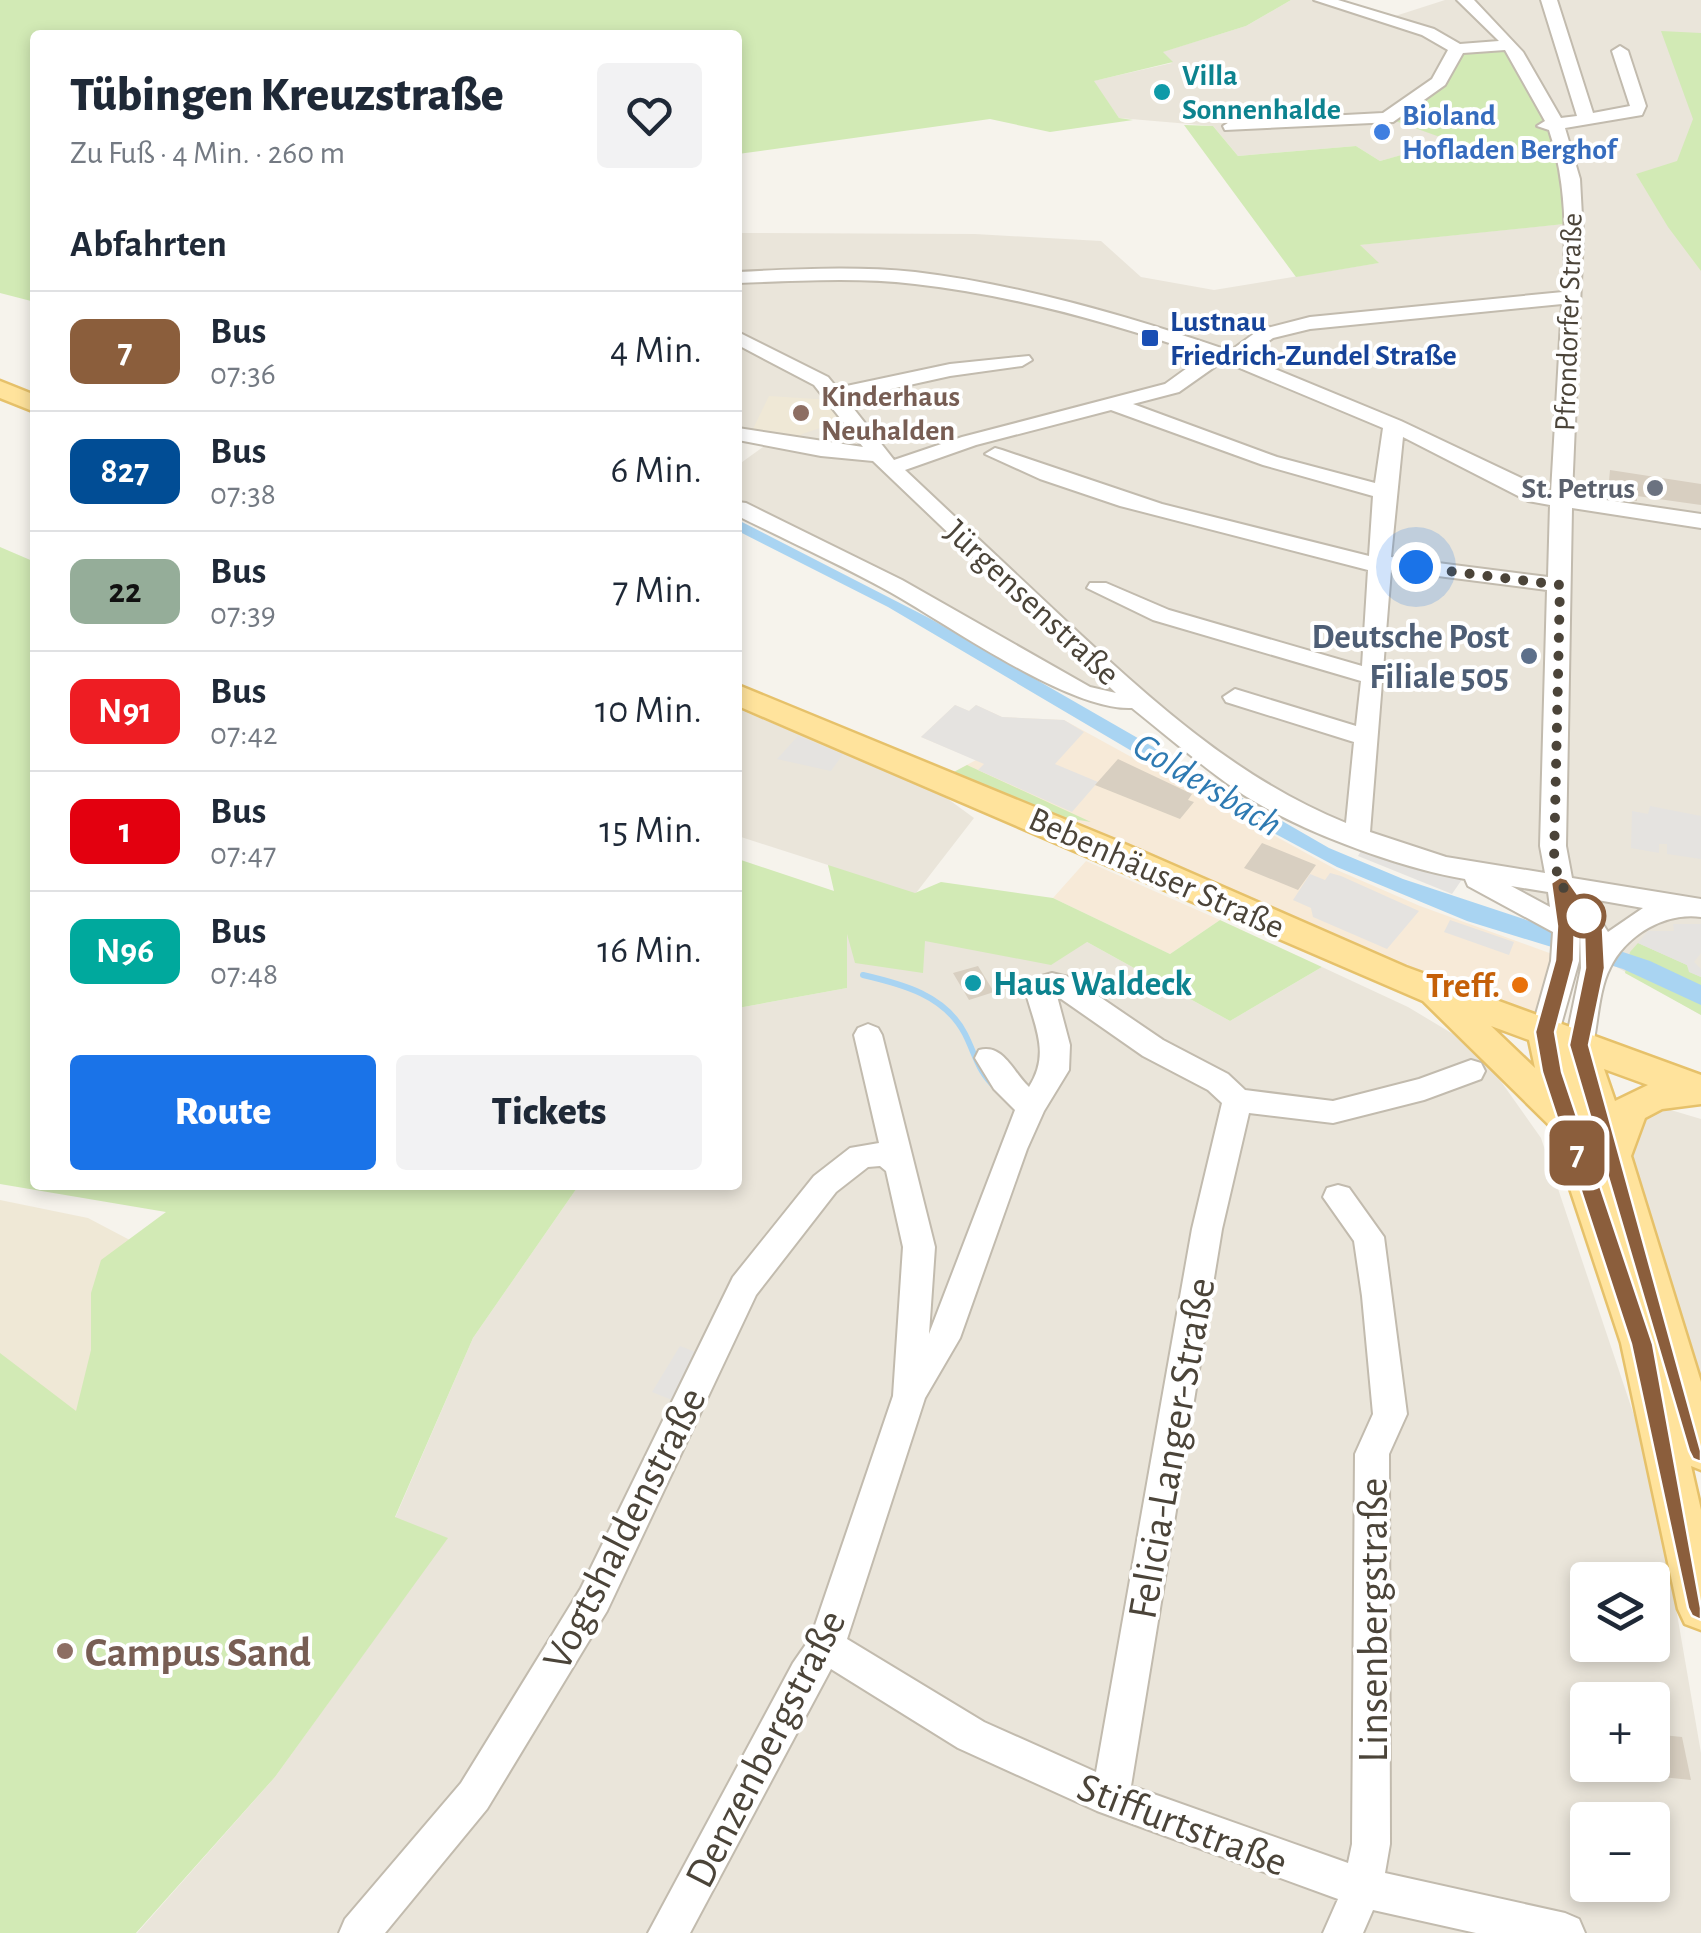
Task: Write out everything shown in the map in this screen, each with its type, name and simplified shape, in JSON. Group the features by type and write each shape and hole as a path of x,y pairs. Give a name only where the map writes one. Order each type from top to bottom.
{"main road":[{"path":"0,390 30,402"},
{"name":"Bebenhäuser Straße","path":"742,696 1432,991 1698,1089"},
{"path":"1432,991 1564,1118"},
{"path":"1562,1039 1564,1118 1642,1344 1701,1608"},
{"path":"1562,1039 1613,1155 1701,1451"},
{"path":"1613,1155 1628,1109 1654,1097 1698,1089"}],"street":[{"path":"1322,0 1428,32 1457,49 1504,45"},
{"name":"Pfrondorfer Straße","path":"1463,0 1504,45 1550,126 1571,180 1572,298 1553,846 1560,883 1592,932"},
{"path":"1548,0 1587,120"},
{"path":"1231,126 1387,118 1439,82 1457,49"},
{"path":"1550,126 1630,114 1638,109 1620,51"},
{"path":"742,277 856,274 970,286 1136,326 1226,356 1394,425 1530,493 1701,521"},
{"path":"742,435 884,461 1172,388 1266,334 1310,323 1572,298"},
{"name":"Jürgensenstraße","path":"742,340 794,364 835,395 884,461 1137,700 1246,785 1290,810 1357,838 1443,866 1592,932"},
{"path":"835,395 950,370 1022,360"},
{"path":"1115,404 1270,461 1384,492"},
{"path":"1357,838 1373,677 1384,492 1394,425"},
{"path":"822,450 821,440 830,431 858,426"},
{"path":"995,454 1041,474 1140,505 1307,550 1381,564 1560,585"},
{"path":"742,510 894,585 1082,692 1115,701 1137,700"},
{"path":"1098,588 1161,615 1373,677"},
{"path":"1235,697 1365,738"},
{"name":"Jürgensenstraße","path":"1443,866 1700,908"},
{"path":"1520,900 1535,898 1560,883"},
{"path":"1562,1039 1565,960 1592,932 1664,910 1700,908"},
{"path":"1562,1039 1595,968 1592,932"},
{"path":"908,1396 944,1338 994,1194 1031,1107 1055,1070 1056,1045 1042,997 1052,983 1062,984 1153,1048 1218,1082 1238,1100 1334,1112 1424,1089 1471,1071"},
{"name":"Denzenbergstraße","path":"668,1933 806,1675 826,1646 908,1396 919,1247 868,1035"},
{"path":"989,1058 1004,1081 1031,1107"},
{"name":"Felicia-Langer-Straße","path":"1110,1798 1207,1230 1238,1100"},
{"name":"Vogtshaldenstraße","path":"359,1933 474,1796 594,1599 744,1286 825,1184 861,1156 886,1154 897,1163"},
{"name":"Linsenbergstraße","path":"1338,1197 1369,1237 1390,1414 1372,1454 1372,1844 1362,1888 1343,1933"},
{"name":"Stiffurtstraße","path":"826,1646 970,1734 1110,1798 1362,1888 1565,1933"}],"shaded area":[{"path":"1291,0 1328,0 1389,18 1445,0 1701,0 1701,1015 1432,862 1287,808 1137,701 1115,701 742,507 742,462 770,442 742,434 742,233 975,234 1101,241 1141,277 1214,290 1378,263 1358,245 1573,223 1450,67 1388,118 1453,141 1380,161 1356,146 1238,156 1213,126 1119,118 1093,81 1172,63 1162,52 1246,26"},
{"name":"Kinderhaus Neuhalden","path":"769,396 831,400 844,420 802,434 798,440 752,431"},
{"path":"955,705 969,711 976,705 1002,717 1064,720 1337,870 1420,906 1555,955 1535,1020 952,773 976,760 921,737"},
{"path":"955,705 969,711 976,705 1002,717 1064,720 1084,732 1055,764 1098,782 1072,812 978,770 984,764 921,737"},
{"path":"742,711 937,791 974,818 916,893 925,941 1087,942 1230,1021 1322,967 1408,1007 1453,1034 1490,1066 1541,1138 1652,1469 1668,1562 1570,1562 1570,1662 1670,1662 1670,1573 1701,1753 1701,1933 137,1933 275,1777 447,1538 395,1518 473,1338 576,1190 742,1190 742,1007 847,988 847,928 828,865 742,837"},
{"path":"798,736 843,754 831,771 777,759"},
{"path":"1650,806 1701,816 1701,859 1667,854 1667,844 1659,844 1659,853 1631,848 1632,811 1648,814"},
{"path":"1367,841 1465,875 1452,894 1358,856"},
{"path":"1086,861 1220,920 1170,954 1053,898"},
{"path":"1330,873 1419,911 1387,949 1313,917 1311,908 1293,900 1310,874 1325,880"},
{"path":"1450,920 1514,942 1509,955 1444,932"},
{"path":"1673,924 1701,924 1701,953 1694,962 1701,969 1701,977 1689,972 1687,965 1638,943 1648,931 1674,931"},
{"path":"1664,1108 1701,1119 1701,1386 1636,1192 1631,1133 1649,1109"},
{"name":"Campus Sand","path":"0,1200 88,1218 202,1278 0,1828"},
{"path":"680,1346 711,1358 687,1406 652,1392"}],"green space":[{"path":"0,0 1291,0 1246,26 1163,52 1173,62 1094,81 1119,118 1133,120 1050,132 990,119 742,153 742,30 30,30 30,301 0,293"},
{"path":"1661,31 1701,33 1701,271 1636,174 1677,161 1693,119"},
{"path":"1509,45 1556,126 1574,223 1360,245 1379,263 1296,277 1184,125 1213,126 1238,156 1356,146 1380,161 1451,141 1387,118 1439,82 1457,49"},
{"path":"0,547 30,560 30,1189 0,1184"},
{"path":"967,765 1091,822 1060,817 952,773"},
{"path":"742,860 834,891 828,865 915,893 941,882 1053,898 1170,954 1220,920 1322,967 1230,1021 1087,942 1051,965 925,941 923,973 855,963 847,934 847,988 742,1007"},
{"path":"1638,943 1687,965 1690,972 1701,977 1701,1015 1625,973 1630,952"},
{"path":"36,1190 576,1190 473,1338 395,1517 448,1538 275,1777 136,1933 0,1933 0,1353 76,1411 91,1350 91,1293 101,1260 166,1212"}],"water":[{"name":"Goldersbach","path":"742,522 929,618 1329,848 1403,879 1650,961 1701,985 1701,1005 1623,969 1467,921 1337,867 1240,815 888,607 742,533"}],"building":[{"name":"St. Petrus","path":"1610,470 1701,484 1701,505 1637,496 1637,501 1618,498 1618,494 1608,492"},
{"path":"1118,759 1192,794 1188,800 1194,802 1180,819 1095,785"},
{"path":"1262,843 1316,865 1298,890 1244,868"},
{"name":"Haus Waldeck","path":"978,966 994,992 969,1000 953,973"},
{"path":"1670,1736 1682,1737 1691,1780 1670,1778"}],"waterway":[{"path":"863,975 907,987 946,1010 965,1034 981,1070 997,1089"}],"bus line":[{"name":"7","path":"1701,1451 1579,1045 1595,968 1594,930 1560,883 1567,926 1565,960 1545,1032 1552,1072 1564,1118 1642,1344 1701,1608"}],"place":[{"name":"Villa Sonnenhalde","path":"1162,92"},
{"name":"Bioland Hofladen Berghof","path":"1382,132"},
{"name":"Lustnau Friedrich-Zundel Straße","path":"1150,338"},
{"name":"Kinderhaus Neuhalden","path":"801,413"},
{"name":"St. Petrus","path":"1655,488"},
{"name":"Deutsche Post Filiale 505","path":"1529,656"},
{"name":"Haus Waldeck","path":"973,983"},
{"name":"Treff.","path":"1520,985"},
{"name":"Campus Sand","path":"65,1651"}],"route":[{"path":"1416,567 1560,585 1554,861 1560,883 1584,916"}]}
